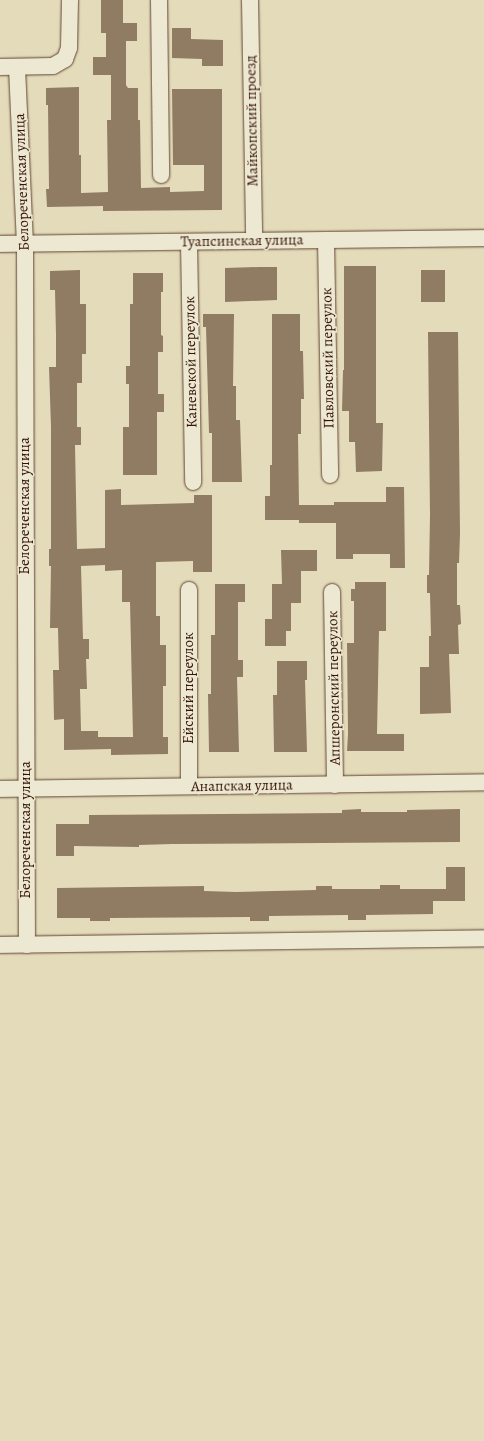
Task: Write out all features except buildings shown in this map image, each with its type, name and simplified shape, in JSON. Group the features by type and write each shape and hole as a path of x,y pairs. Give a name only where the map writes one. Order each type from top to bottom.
{"street":[{"path":"0,67 17,68 53,66 65,59 69,48 70,0"},
{"path":"159,0 161,175"},
{"name":"Майкопский проезд","path":"250,0 254,241"},
{"name":"Белореченская улица","path":"17,68 25,244 27,945"},
{"name":"Туапсинская улица","path":"0,244 484,238"},
{"name":"Павловский переулок","path":"326,240 330,475"},
{"name":"Каневской переулок","path":"189,242 194,482"},
{"name":"Ейский переулок","path":"189,590 189,786"},
{"name":"Апшеронский переулок","path":"332,592 335,785"},
{"name":"Анапская улица","path":"0,789 484,782"},
{"path":"0,945 484,938"}]}
